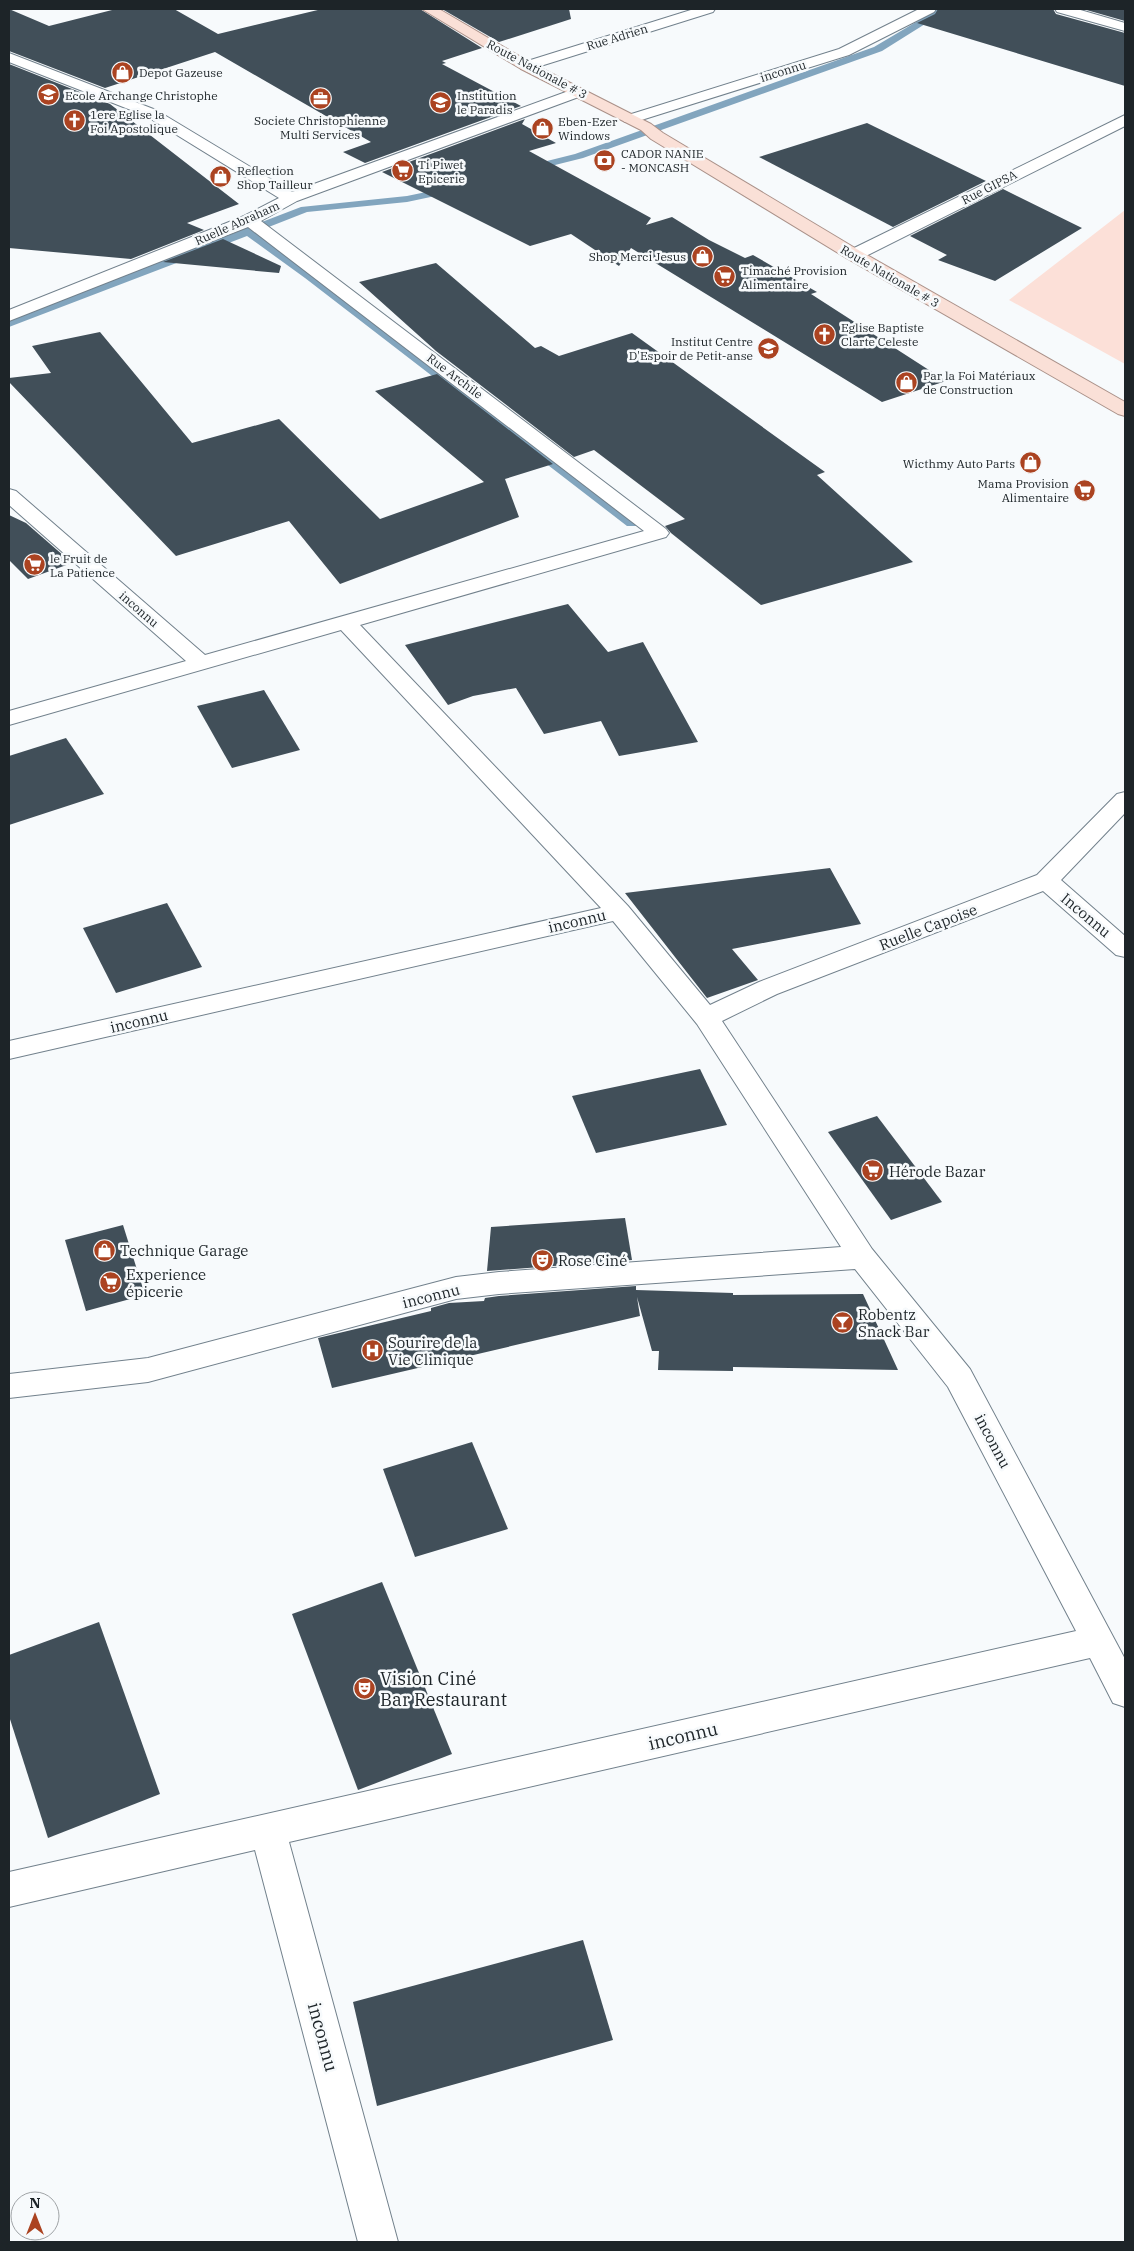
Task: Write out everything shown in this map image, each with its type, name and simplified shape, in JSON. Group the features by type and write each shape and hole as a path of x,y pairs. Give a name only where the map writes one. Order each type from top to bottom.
{"main road":[{"name":"Route Nationale # 3","path":"429,9 526,66 652,131 854,255 1125,410"}],"street":[{"name":"Rue Adrien","path":"526,66 708,9"},
{"name":"inconnu","path":"630,119 844,52 929,9"},
{"path":"1062,9 1125,27"},
{"path":"11,59 151,113 291,198"},
{"name":"Ruelle Abraham","path":"9,316 257,224 291,198 579,92"},
{"name":"Rue GIPSA","path":"854,255 1125,120"},
{"name":"Rue Archile","path":"257,224 659,532 345,622"},
{"name":"inconnu","path":"9,495 201,663"},
{"name":"inconnu","path":"345,622 620,912 706,1018 862,1257 959,1378 1125,1692"},
{"path":"9,718 345,622"},
{"name":"Ruelle Capoise","path":"706,1018 768,988 1046,881 1125,799"},
{"name":"Inconnu","path":"1046,881 1125,949"},
{"name":"inconnu","path":"9,1050 620,912"},
{"name":"inconnu","path":"9,1386 148,1370 456,1288 499,1283 862,1257"},
{"name":"inconnu","path":"9,1889 1099,1641"},
{"name":"inconnu","path":"268,1831 378,2242"}],"shaded area":[{"path":"1125,210 1125,364 1009,300"}],"building":[{"path":"9,9 49,26 116,9 174,9 218,34 322,9 420,9 482,48 442,61 446,63 442,64 521,106 365,163 343,152 371,142 215,52 105,88 9,51"},
{"path":"442,9 569,9 571,19 499,42"},
{"path":"938,9 1053,9 1056,14 1125,33 1125,86 917,23 935,14"},
{"path":"1083,9 1125,9 1125,21"},
{"path":"9,64 110,104 239,204 187,223 204,230 131,259 9,248"},
{"path":"525,119 522,124 556,143 529,151 651,218 646,225 672,217 709,240 745,258 753,255 817,292 811,294 946,381 882,402 631,248 619,266 571,234 530,246 382,172"},
{"path":"867,123 986,181 893,227 759,157"},
{"path":"1003,189 1082,228 995,281 938,260 947,255 910,236"},
{"path":"223,239 281,266 279,273 163,262"},
{"path":"436,263 535,348 541,346 559,356 632,333 825,472 817,475 913,562 761,605 671,533 665,526 685,519 594,450 574,457 436,351 359,282"},
{"path":"100,332 192,443 279,419 380,519 484,482 375,391 437,374 553,464 505,479 519,517 340,584 289,521 176,556 9,382 9,378 51,373 32,346"},
{"path":"9,515 26,523 72,563 28,579 9,560"},
{"path":"568,604 608,652 643,642 698,742 619,756 601,721 544,734 516,688 473,696 448,705 405,645"},
{"path":"264,690 300,750 232,768 197,706"},
{"path":"66,738 104,794 9,825 9,756"},
{"path":"830,868 861,924 732,949 758,980 707,998 625,893"},
{"path":"167,903 202,967 116,993 83,928"},
{"path":"700,1069 727,1125 596,1153 572,1096"},
{"path":"877,1116 942,1202 891,1220 828,1132"},
{"path":"625,1218 632,1260 487,1271 491,1227"},
{"path":"123,1225 145,1295 86,1311 65,1240"},
{"path":"636,1286 636,1290 733,1293 733,1295 863,1294 898,1370 733,1367 733,1371 658,1370 659,1351 652,1351 637,1297 640,1316 332,1388 318,1338 431,1311 431,1308 449,1303 484,1301 485,1298 499,1296"},
{"path":"472,1442 508,1529 415,1557 383,1469"},
{"path":"382,1582 452,1754 358,1790 292,1614"},
{"path":"99,1622 160,1794 48,1838 9,1716 9,1655"},
{"path":"583,1940 613,2040 377,2106 353,2002"}],"waterway":[{"path":"527,169 579,156 878,49 944,9"},
{"path":"248,232 305,209 407,199 455,189"},
{"path":"9,323 248,232"},
{"path":"248,232 309,275 632,523"}],"place":[{"name":"Depot Gazeuse","path":"123,72"},
{"name":"Ecole Archange Christophe","path":"49,95"},
{"name":"Societe Christophienne Multi Services","path":"320,99"},
{"name":"Institution le Paradis","path":"441,102"},
{"name":"1ere Eglise la Foi Apostolique","path":"74,121"},
{"name":"Eben-Ezer Windows","path":"542,128"},
{"name":"CADOR NANIE - MONCASH","path":"605,160"},
{"name":"Ti Piwet Epicerie","path":"402,171"},
{"name":"Reflection Shop Tailleur","path":"221,177"},
{"name":"Shop Merci Jesus","path":"702,256"},
{"name":"Timaché Provision Alimentaire","path":"725,277"},
{"name":"Eglise Baptiste Clarte Celeste","path":"825,334"},
{"name":"Institut Centre D'Espoir de Petit-anse","path":"769,348"},
{"name":"Par la Foi Matériaux de Construction","path":"907,382"},
{"name":"Wicthmy Auto Parts","path":"1031,463"},
{"name":"Mama Provision Alimentaire","path":"1085,490"},
{"name":"le Fruit de La Patience","path":"34,565"},
{"name":"Hérode Bazar","path":"873,1171"},
{"name":"Technique Garage","path":"104,1250"},
{"name":"Rose Ciné","path":"542,1260"},
{"name":"Experience épicerie","path":"110,1283"},
{"name":"Robentz Snack Bar","path":"842,1323"},
{"name":"Sourire de la Vie Clinique","path":"372,1351"},
{"name":"Vision Ciné Bar Restaurant","path":"364,1688"}]}
